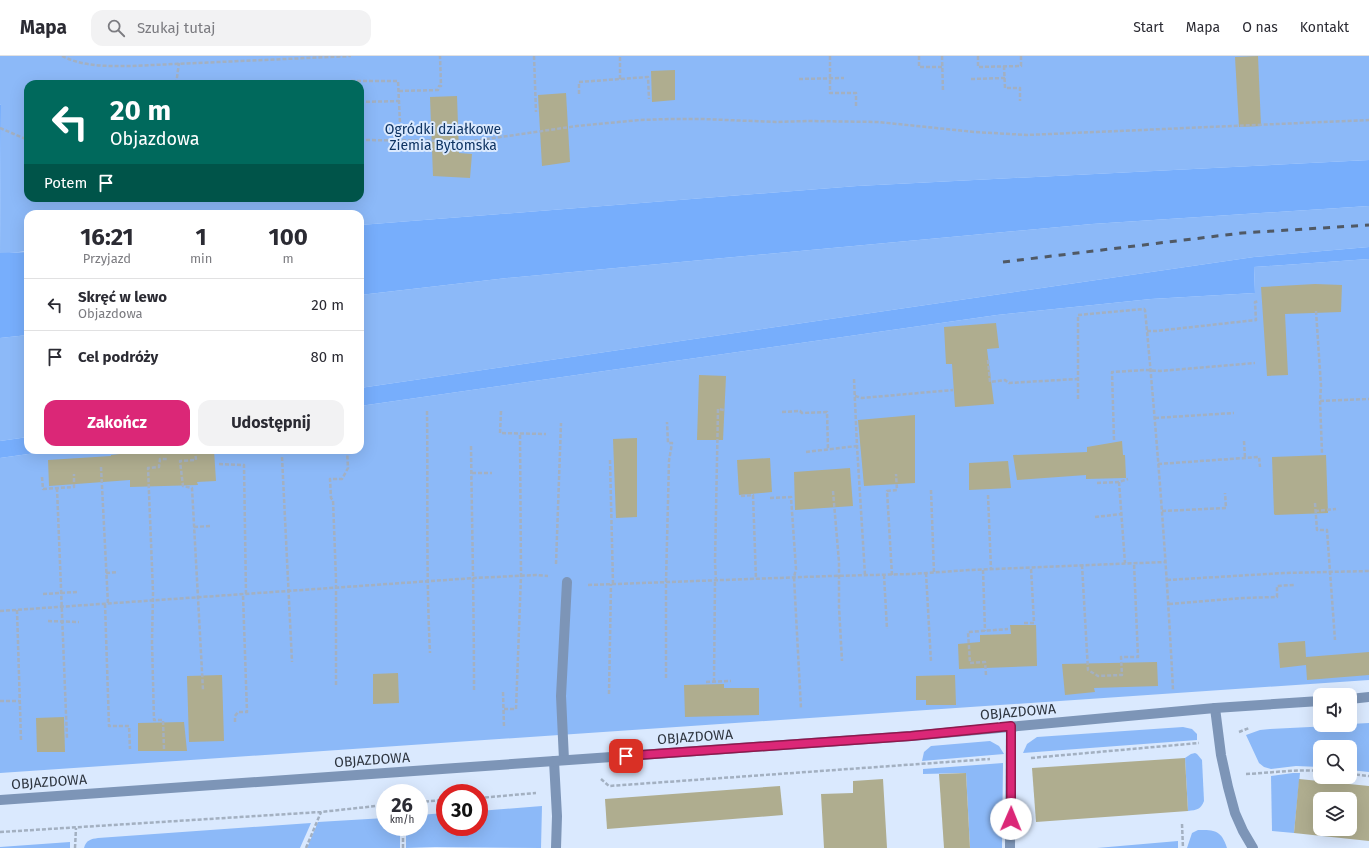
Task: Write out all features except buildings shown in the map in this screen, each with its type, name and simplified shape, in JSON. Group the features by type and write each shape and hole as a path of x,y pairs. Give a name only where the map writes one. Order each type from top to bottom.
{"street":[{"path":"556,848 561,696 567,582"},
{"path":"1357,698 1369,697"},
{"name":"OBJAZDOWA","path":"0,800 903,736 1174,713 1215,708 1313,701"},
{"path":"1215,708 1221,755 1235,813 1253,848"},
{"path":"1010,848 1011,726"}],"path":[{"path":"62,56 72,61 99,66 351,56"},
{"path":"398,91 438,90 439,86 441,86 440,56"},
{"path":"534,56 536,112"},
{"path":"620,56 620,79"},
{"path":"830,56 830,93 856,93 856,106"},
{"path":"919,56 919,67 942,67"},
{"path":"942,56 943,92"},
{"path":"978,56 978,67 1021,66 1021,56"},
{"path":"177,80 179,63"},
{"path":"1004,66 1005,88 1020,88 1020,101"},
{"path":"579,94 579,82 648,77 649,99"},
{"path":"799,79 844,78"},
{"path":"971,79 1004,78"},
{"path":"364,81 398,80 400,123"},
{"path":"364,102 399,101"},
{"path":"364,140 473,141 577,126 640,120 669,119 776,122 878,122 975,132 1027,135 1369,120"},
{"path":"0,128 24,138"},
{"path":"1147,331 1256,320 1255,302 1259,301"},
{"path":"1078,399 1078,316 1144,309 1151,371 1162,511 1174,713"},
{"path":"1316,311 1321,386 1320,400 1322,453"},
{"path":"988,360 990,382 1005,380 1009,383 1077,379"},
{"path":"1114,440 1112,372 1160,371 1255,363"},
{"path":"854,379 865,575"},
{"path":"855,396 862,398 952,390"},
{"path":"1320,400 1369,399"},
{"path":"714,682 718,409 724,410"},
{"path":"427,411 427,603 430,653"},
{"path":"501,411 500,433 546,434"},
{"path":"782,412 800,411 802,414 827,412 828,449"},
{"path":"1154,418 1234,413"},
{"path":"666,678 666,582 669,460 672,443 668,443 667,422"},
{"path":"556,568 561,423"},
{"path":"504,709 516,709 522,576 520,434"},
{"path":"1244,440 1244,458"},
{"path":"471,446 474,570 474,691"},
{"path":"806,452 857,446"},
{"path":"196,454 196,460 180,461 183,486 192,488 203,690"},
{"path":"336,685 336,579 333,500 331,498 330,479 342,478 348,468 347,454"},
{"path":"282,457 292,662"},
{"path":"1158,464 1259,457 1260,467"},
{"path":"164,749 164,720 154,720 152,642 153,592 148,468 159,467 160,459 168,458"},
{"path":"609,694 612,584 610,460"},
{"path":"219,464 244,465 244,595 247,712 238,712 235,716 234,722"},
{"path":"101,467 106,573 109,726 129,726 130,749"},
{"path":"472,473 492,473"},
{"path":"42,477 43,489 74,487 74,474"},
{"path":"892,575 888,491 897,490 896,474"},
{"path":"1097,483 1119,482 1128,479"},
{"path":"1119,482 1125,564"},
{"path":"57,488 67,740"},
{"path":"931,490 934,573"},
{"path":"833,491 839,562 838,607 842,661"},
{"path":"1162,511 1226,508 1225,493"},
{"path":"741,496 753,495 756,579"},
{"path":"988,496 991,569"},
{"path":"770,498 791,497 796,569 794,577 801,709"},
{"path":"1315,503 1317,530 1327,530 1335,640"},
{"path":"1315,511 1336,509"},
{"path":"1095,516 1122,514"},
{"path":"194,527 210,526"},
{"path":"1082,565 1088,670 1098,676 1122,675 1121,657 1138,657 1134,563"},
{"path":"1024,623 1034,623 1031,568"},
{"path":"983,570 985,631"},
{"path":"1167,580 1284,573 1369,571"},
{"path":"106,573 118,572"},
{"path":"926,573 931,662"},
{"path":"884,575 887,629"},
{"path":"1168,604 1277,597 1276,586 1294,585"},
{"path":"43,594 77,592"},
{"path":"17,610 21,740"},
{"path":"48,621 79,622"},
{"path":"986,675 985,662 970,663 968,632 1008,630"},
{"path":"706,682 731,681"},
{"path":"504,692 504,727"},
{"path":"0,701 19,701"},
{"path":"599,778 609,786 1028,758 1195,744 1253,727"},
{"path":"1245,774 1294,770 1313,771"},
{"path":"1357,775 1369,776"},
{"path":"488,797 543,793"},
{"path":"0,832 321,812 376,806"},
{"path":"306,848 321,812"},
{"path":"1182,824 1183,848"},
{"path":"75,848 76,828"},
{"path":"403,836 403,848"}],"green space":[{"name":"Ogródki działkowe Ziemia Bytomska","path":"0,56 1369,56 1369,160 857,186 364,225 364,210 24,210 24,251 0,254"},
{"path":"1369,206 1369,247 1254,257 364,387 364,295 507,278 1092,224"},
{"path":"1369,259 1369,680 0,773 0,458 28,454 364,454 364,405 997,315 1151,299 1255,293 1254,267"},
{"path":"24,335 24,438 0,441 0,338"},
{"path":"1369,723 1369,772 1357,771 1357,740 1313,740 1313,767 1296,766 1271,769 1264,767 1259,763 1246,735 1260,730 1313,727 1313,732 1357,732 1357,724"},
{"path":"1183,727 1192,729 1197,734 1197,740 1023,753 1027,744 1037,737"},
{"path":"990,741 999,746 1004,754 922,761 924,752 931,746"},
{"path":"1195,753 1202,760 1204,801 1202,806 1198,809 1188,811 1185,758"},
{"path":"1003,763 1002,848 970,848 966,773 923,774 923,769"},
{"path":"1300,773 1294,833 1272,831 1271,776"},
{"path":"542,806 541,848 406,848 406,836 428,836 428,814 436,814 436,836 488,836 488,810"},
{"path":"376,819 376,836 400,836 400,848 307,848 318,822"},
{"path":"311,823 300,848 84,848 89,840 98,838"},
{"path":"1198,830 1217,832 1225,842 1227,848 1187,848 1192,833"},
{"path":"1178,841 1178,848 1097,848"},
{"path":"70,842 70,848 0,848 0,847"}],"shaded area":[{"path":"0,104 1,105 0,253"},
{"path":"1369,160 1369,206 1092,224 507,278 364,295 364,225 857,186"},
{"path":"1369,247 1369,259 1254,267 1255,293 1151,299 997,315 364,405 364,387 1254,257"},
{"path":"24,252 24,335 0,338 0,253"},
{"path":"24,438 24,454 28,454 0,458 0,441"}],"railway":[{"path":"1003,262 1242,233 1369,225"}],"route":[{"path":"626,756 911,736 1011,726 1011,819"}]}
